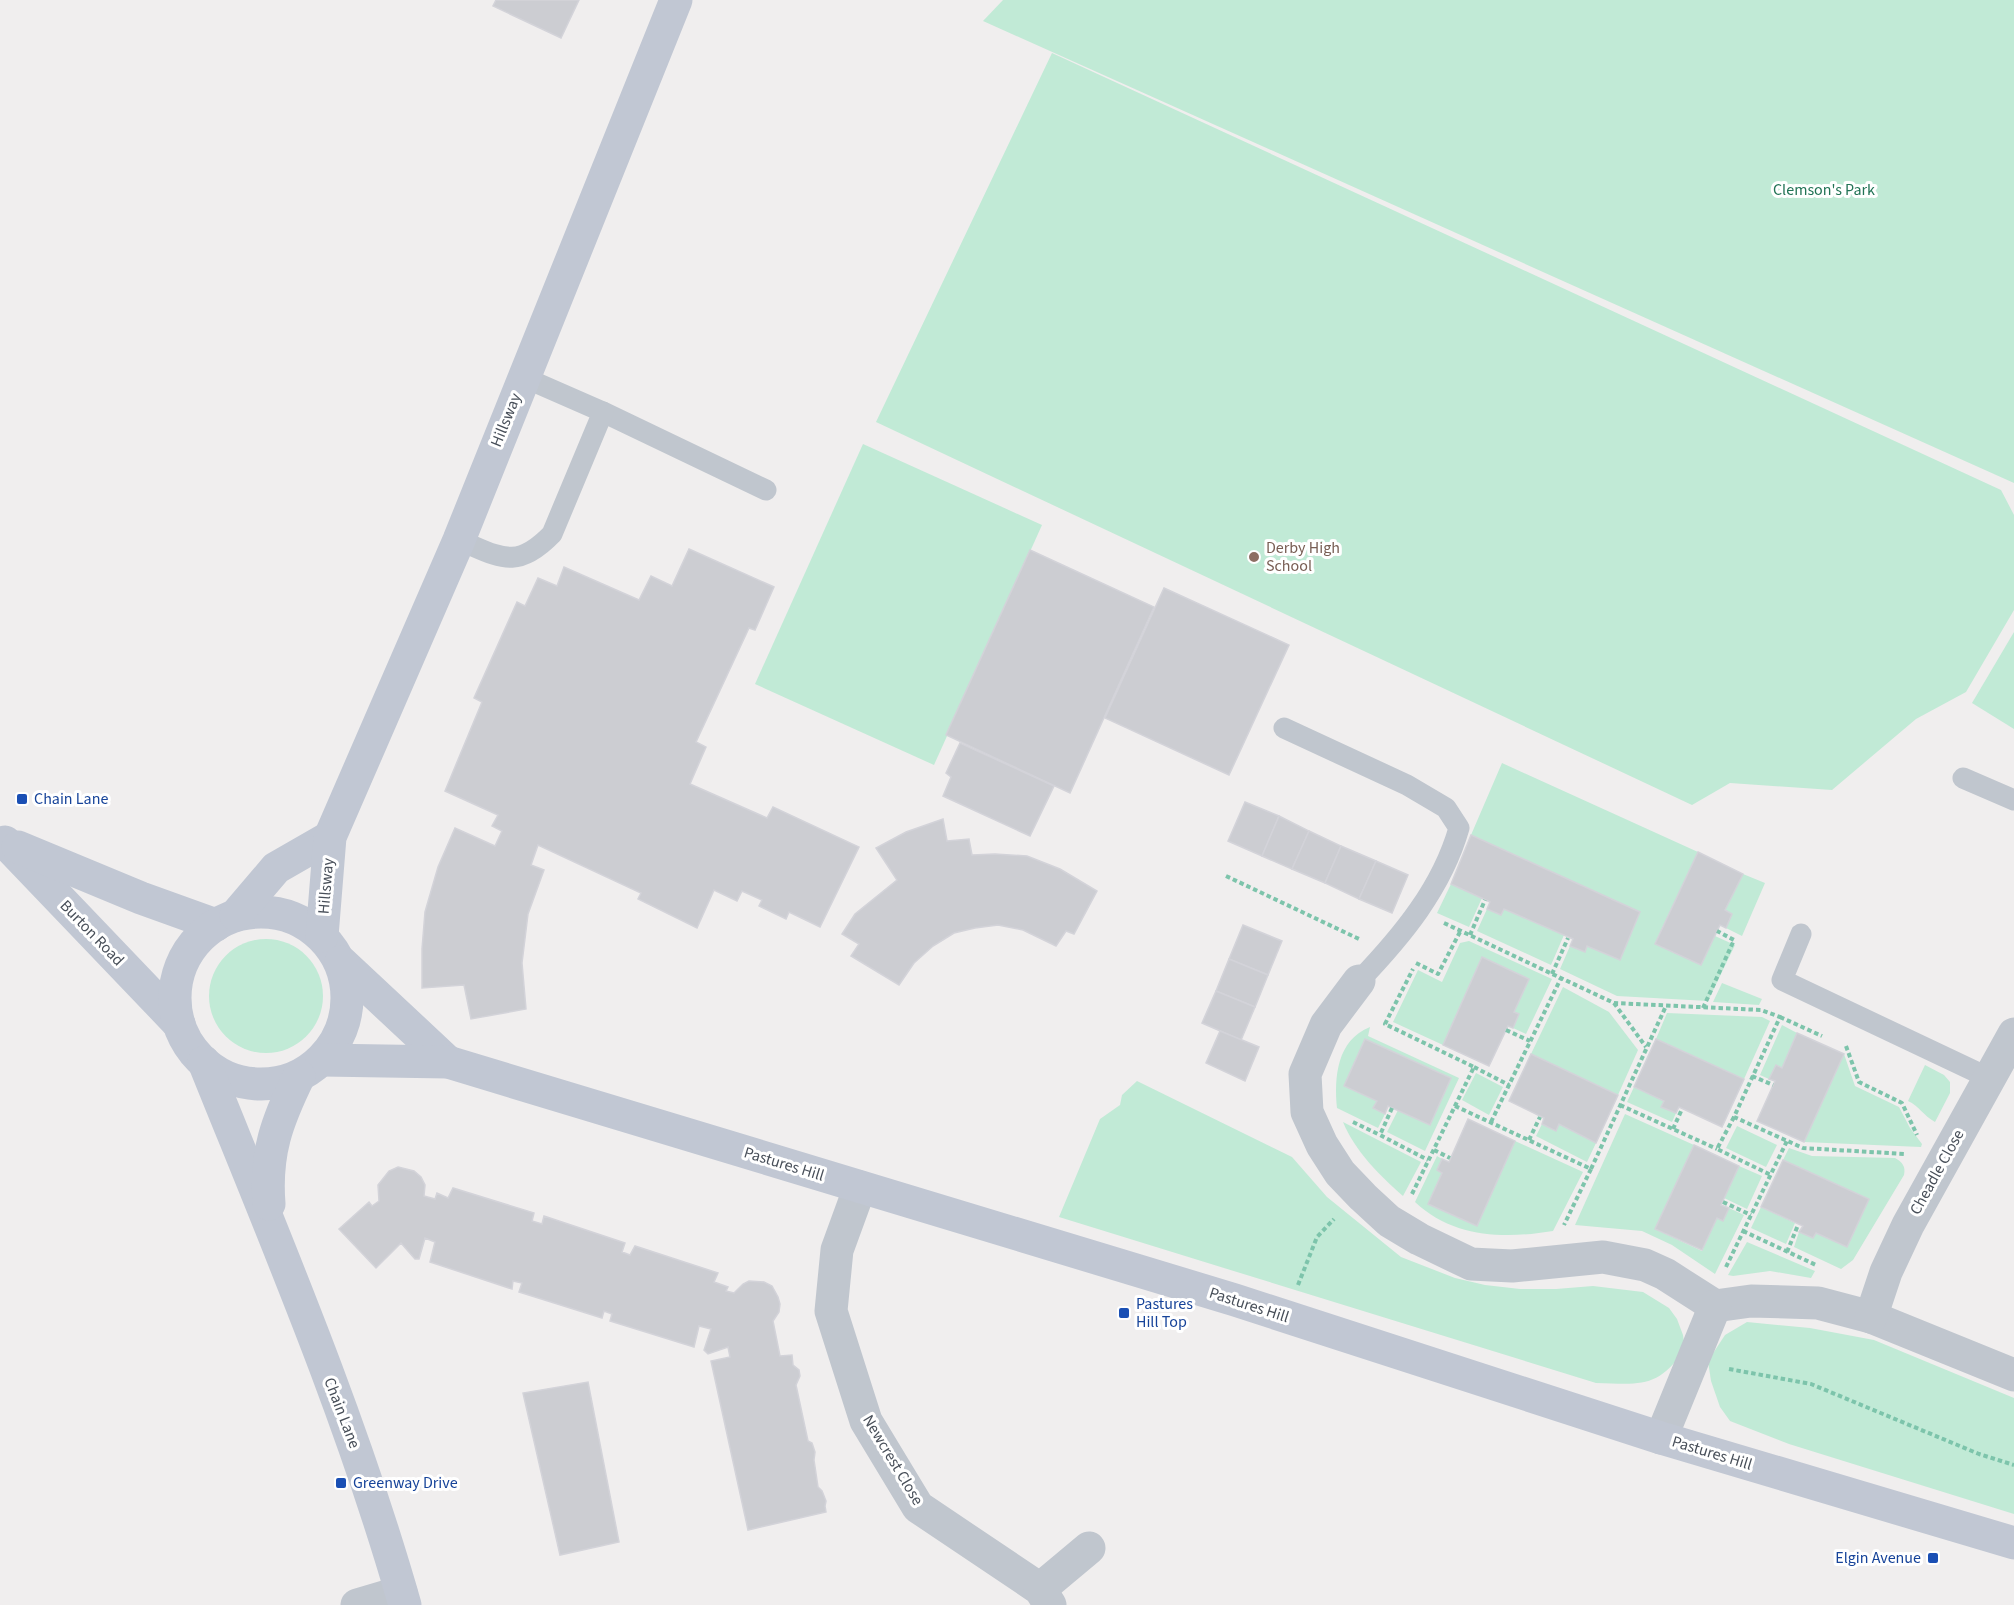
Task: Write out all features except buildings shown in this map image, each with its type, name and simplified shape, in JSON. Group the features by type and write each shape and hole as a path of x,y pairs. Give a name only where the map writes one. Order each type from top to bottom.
{"street":[{"name":"Hillsway","path":"322,936 330,837 459,540 676,0"},
{"name":"Hillsway","path":"226,920 276,868 330,837"},
{"name":"Burton Road","path":"2,840 141,898 226,920"},
{"name":"Burton Road","path":"2,840 179,1024"},
{"path":"260,911 294,917 322,936 341,962 348,996 342,1030 311,1068 275,1083 249,1083 225,1076 204,1062 189,1045 179,1024 175,993 182,962 201,936 226,920 260,911"},
{"name":"Pastures Hill","path":"341,962 448,1062"},
{"path":"1359,981 1326,1025 1305,1074 1307,1112 1322,1145 1340,1173 1359,1193 1397,1225 1419,1239 1471,1264 1512,1266 1603,1257 1645,1265 1665,1274 1712,1304 1751,1301 1818,1303 1871,1317 2014,1375"},
{"name":"Cheadle Close","path":"1871,1317 1886,1272 1933,1157 1989,1078 2014,1034"},
{"name":"Chain Lane","path":"204,1062 270,1224 357,1451 403,1598"},
{"name":"Pastures Hill","path":"311,1068 448,1062 1286,1316 1661,1438 2014,1543"},
{"name":"Chain Lane","path":"270,1224 267,1182 270,1150 285,1103 311,1068"},
{"name":"Newcrest Close","path":"860,1187 837,1250 831,1311 866,1421 918,1507 1045,1597"},
{"path":"1661,1438 1694,1360 1712,1304"},
{"path":"1045,1597 1089,1548"},
{"path":"357,1605 403,1598"}],"lane":[{"path":"523,377 603,412 766,490"},
{"path":"459,540 496,556 520,558 537,549 552,534 603,412"},
{"path":"1284,728 1407,785 1446,808 1459,828 1452,852 1430,893 1409,925 1359,981"},
{"path":"1963,778 2014,800"},
{"path":"1801,934 1782,980 1989,1078"}],"path":[{"path":"1226,876 1386,952 1417,963 1438,974 1461,930"},
{"path":"1470,935 1485,900"},
{"path":"1435,920 1461,930 1614,1003 1761,1010 1828,1038"},
{"path":"1703,1008 1734,940 1717,931"},
{"path":"1552,974 1569,938"},
{"path":"1417,963 1385,1024 1509,1085"},
{"path":"1491,1122 1561,978"},
{"path":"1614,1003 1646,1048"},
{"path":"1546,1263 1666,1006"},
{"path":"1717,1149 1780,1017"},
{"path":"1506,1029 1530,1041"},
{"path":"1837,1042 1847,1046 1859,1082 1902,1103 1933,1157"},
{"path":"1397,1225 1474,1067"},
{"path":"1752,1076 1773,1085"},
{"path":"1620,1105 1771,1174"},
{"path":"1455,1106 1591,1169"},
{"path":"1392,1108 1380,1135 1428,1160"},
{"path":"1673,1130 1682,1109"},
{"path":"1530,1140 1540,1117"},
{"path":"1734,1117 1803,1148 1933,1157"},
{"path":"1712,1304 1743,1231 1787,1141"},
{"path":"1434,1150 1450,1158"},
{"path":"1286,1316 1317,1237 1359,1193"},
{"path":"1723,1202 1751,1215"},
{"path":"1787,1252 1798,1225"},
{"path":"1743,1231 1818,1266"},
{"path":"1694,1360 1740,1372 1812,1384 1979,1454 2014,1465"}],"green space":[{"name":"Clemson's Park","path":"1003,0 2014,0 2014,483 983,21"},
{"path":"1052,53 2001,490 2014,515 2014,610 1966,692 1916,719 1832,790 1730,783 1692,805 876,422"},
{"path":"863,444 1042,525 934,765 755,684"},
{"path":"2014,632 2014,729 1972,703"},
{"path":"1502,763 1698,852 1655,943 1701,965 1715,936 1735,945 1708,1001 1617,996 1560,969 1570,946 1585,952 1587,946 1620,960 1640,912 1471,835"},
{"path":"1743,874 1765,883 1742,936 1726,928 1732,914 1725,910"},
{"path":"1451,884 1482,898 1469,927 1437,913"},
{"path":"1487,909 1501,915 1504,909 1564,935 1551,965 1477,931"},
{"path":"266,939 288,943 307,955 319,974 323,996 319,1018 307,1037 288,1049 266,1053 244,1049 225,1037 213,1018 209,996 213,974 225,955 244,943"},
{"path":"1469,941 1552,979 1526,1034 1513,1028 1519,1014 1514,1012 1529,979 1482,958 1443,1045 1393,1022 1418,970 1442,982 1460,943"},
{"path":"1722,983 1762,999 1759,1005 1713,1002"},
{"path":"1563,987 1609,1012 1638,1050 1618,1095 1531,1054"},
{"path":"1667,1013 1762,1017 1770,1021 1744,1079 1656,1039"},
{"path":"1782,1025 1797,1033 1782,1068 1776,1065 1769,1079 1760,1075"},
{"path":"1370,1027 1368,1036 1459,1078 1425,1151 1387,1132 1398,1110 1377,1101 1373,1108 1385,1114 1378,1128 1337,1108 1337,1072 1344,1050 1359,1033"},
{"path":"1844,1054 1855,1086 1899,1107 1922,1144 1921,1147 1804,1142"},
{"path":"1925,1065 1944,1075 1950,1082 1950,1093 1935,1122 1908,1101"},
{"path":"1476,1073 1503,1087 1489,1115 1462,1100"},
{"path":"1137,1081 1292,1157 1327,1197 1401,1257 1455,1278 1485,1285 1520,1289 1593,1286 1643,1292 1669,1308 1677,1319 1685,1349 1666,1371 1656,1378 1625,1384 1596,1383 1059,1217 1100,1119 1120,1105 1122,1095"},
{"path":"1634,1087 1664,1101 1662,1107 1676,1113 1672,1122 1627,1102"},
{"path":"1625,1114 1694,1145 1655,1229 1702,1251 1717,1218 1723,1221 1729,1208 1744,1215 1715,1274 1672,1245 1642,1231 1575,1225"},
{"path":"1343,1122 1421,1162 1403,1196 1369,1162 1354,1143"},
{"path":"1542,1124 1555,1131 1559,1124 1596,1143 1587,1162 1536,1136"},
{"path":"1737,1126 1777,1145 1766,1167 1726,1148"},
{"path":"1515,1141 1583,1172 1553,1231 1517,1235 1480,1233 1446,1223 1415,1202 1437,1156 1442,1159 1442,1173 1477,1226"},
{"path":"1789,1148 1812,1156 1895,1158 1904,1167 1904,1175 1853,1260 1841,1269 1794,1247 1799,1232 1813,1238 1816,1233 1783,1160"},
{"path":"1739,1166 1762,1176 1747,1209 1724,1198"},
{"path":"1761,1207 1795,1223 1786,1244 1751,1228"},
{"path":"1747,1242 1815,1271 1811,1278 1770,1271 1728,1275"},
{"path":"1747,1322 1810,1328 1874,1340 2014,1398 2014,1514 1789,1444 1730,1421 1720,1407 1711,1381 1708,1361 1725,1335"}],"place":[{"name":"Derby High School","path":"1254,557"},
{"name":"Chain Lane","path":"22,799"},
{"name":"Pastures Hill Top","path":"1124,1313"},
{"name":"Greenway Drive","path":"341,1483"},
{"name":"Elgin Avenue","path":"1933,1558"}]}
